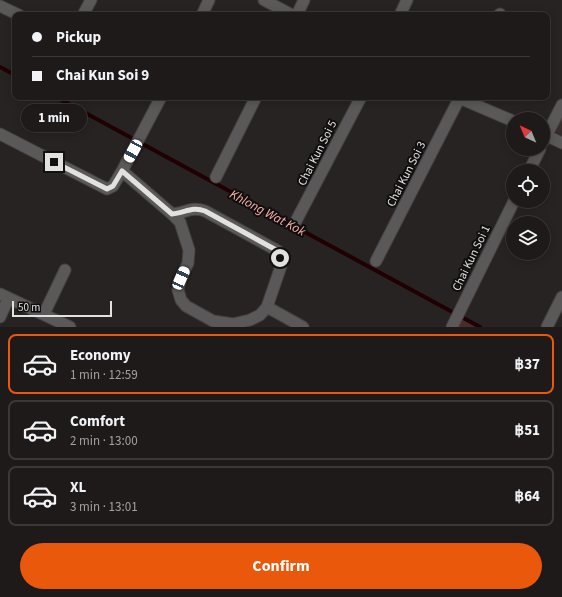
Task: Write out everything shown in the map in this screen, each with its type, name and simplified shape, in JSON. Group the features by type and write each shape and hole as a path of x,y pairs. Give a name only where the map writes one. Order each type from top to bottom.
{"street":[{"path":"84,12 90,0"},
{"path":"203,12 209,0"},
{"path":"264,0 286,12"},
{"path":"298,12 304,0"},
{"path":"401,12 407,0"},
{"path":"0,6 13,12"},
{"path":"0,134 107,189 113,186 122,171 158,100"},
{"path":"216,177 254,100"},
{"name":"Chai Kun Soi 5","path":"296,221 359,100"},
{"name":"Chai Kun Soi 3","path":"376,261 457,100"},
{"path":"466,100 506,118"},
{"path":"550,126 562,105"},
{"path":"550,139 562,143"},
{"path":"122,171 180,222 189,250 188,263 181,278 178,290 186,306 213,321 233,324 250,320 260,315 267,308 282,266 278,251 199,208 188,210 180,214 172,214"},
{"name":"Chai Kun Soi 1","path":"452,327 511,208"},
{"path":"44,314 65,270"},
{"path":"0,317 4,296 70,327"},
{"path":"547,327 562,297"},
{"path":"267,308 304,327"}],"shaded area":[{"path":"562,113 562,135 553,131"},
{"path":"460,318 477,327 455,327"}],"waterway":[{"name":"Khlong Wat Kok","path":"0,67 12,73"},
{"name":"Khlong Wat Kok","path":"62,100 480,327"}],"route":[{"path":"54,162 107,189 113,186 122,171 172,214 180,214 188,210 199,208 278,251 280,258"}]}
